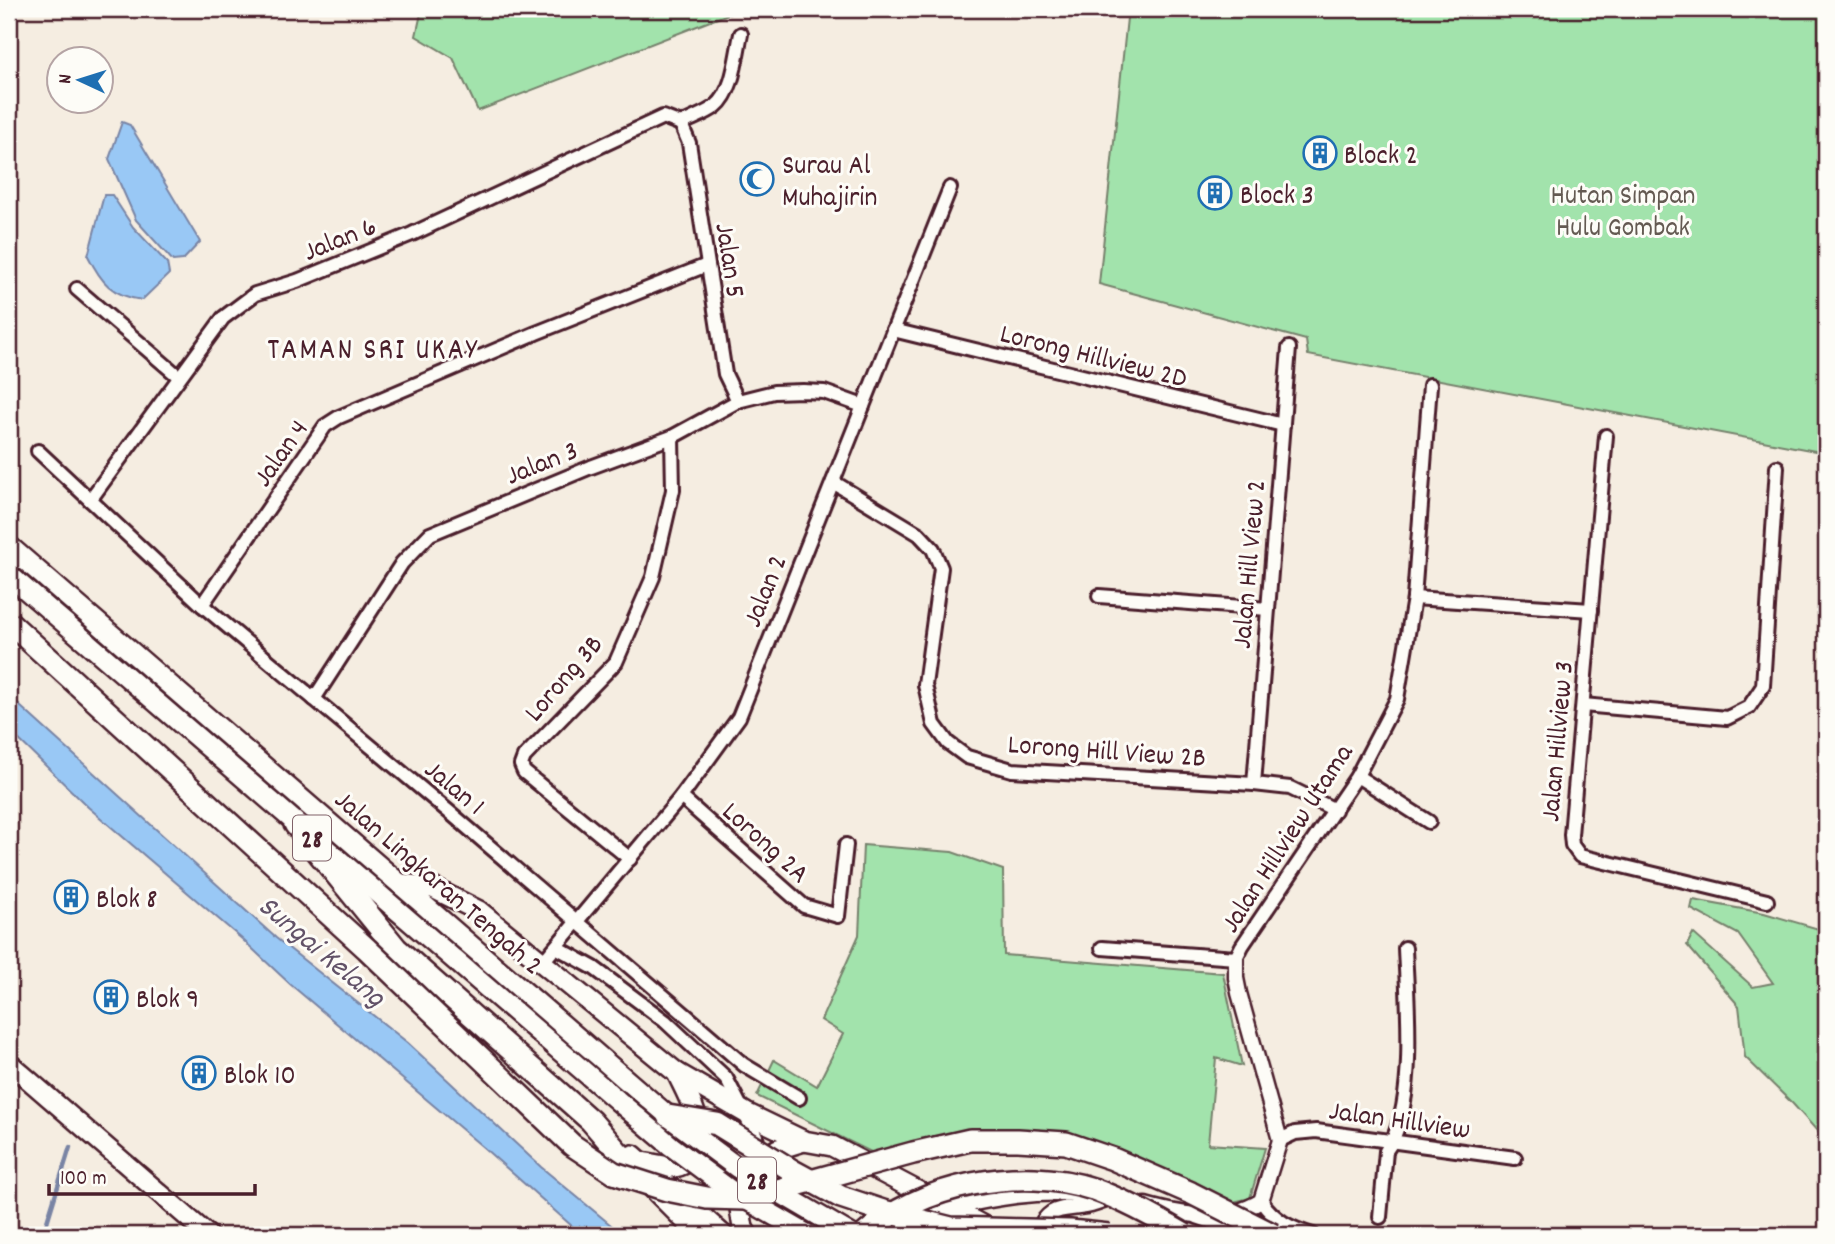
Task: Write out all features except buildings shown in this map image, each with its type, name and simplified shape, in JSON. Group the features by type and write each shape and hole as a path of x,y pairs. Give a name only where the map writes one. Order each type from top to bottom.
{"highway":[{"name":"Jalan Lingkaran Tengah 2","path":"9,545 668,1116 738,1168 852,1235"},
{"name":"Jalan Lingkaran Tengah 2","path":"9,575 671,1146 730,1190 808,1235"},
{"path":"9,622 367,949 572,1145 614,1173 667,1190 706,1198 745,1199 970,1140 1066,1143 1113,1159 1274,1235"},
{"path":"295,824 396,948 723,1235"},
{"path":"402,884 433,888 478,911 677,1073 746,1113 804,1141 832,1146 1002,1235"},
{"path":"642,1162 675,1167 686,1163 695,1154 699,1142 698,1124 677,1073"},
{"path":"668,1116 717,1124 841,1197 883,1212 951,1228 1070,1231 1109,1235"},
{"path":"592,1121 687,1222 695,1235"},
{"path":"747,1235 740,1209 744,1183 759,1161 778,1149 804,1141"},
{"path":"864,1235 916,1203 952,1188 1034,1178 1101,1192 1133,1205 1185,1235"}],"main road":[{"path":"9,1063 208,1235"}],"street":[{"path":"681,124 715,106 725,95 741,34"},
{"name":"Jalan 6","path":"90,500 178,376 223,318 255,293 297,281 412,233 663,117 681,124"},
{"name":"Jalan 5","path":"681,124 689,143 725,373 738,401"},
{"name":"Jalan 2","path":"542,962 681,797 739,718 950,188"},
{"name":"Jalan 4","path":"202,605 325,426 340,417 536,333 707,264"},
{"path":"77,289 178,376"},
{"name":"Lorong Hillview 2D","path":"894,330 1283,425"},
{"name":"Jalan Hill View 2","path":"1254,784 1290,348"},
{"name":"Jalan Hillview Utama","path":"1280,1140 1239,993 1236,958 1241,946 1357,776 1397,699 1415,598 1430,385"},
{"name":"Jalan 3","path":"314,699 402,563 430,534 672,437 738,401 774,392 803,391 824,392 863,405"},
{"name":"Jalan Hillview 3","path":"1606,436 1572,845 1580,856 1767,901"},
{"name":"Lorong 3B","path":"630,859 524,772 521,765 524,757 616,662 653,577 673,490 672,437"},
{"name":"Jalan 1","path":"38,451 202,605 454,816 744,1065 799,1098"},
{"path":"1583,705 1727,718 1749,707 1763,686 1777,467"},
{"name":"Lorong Hill View 2B","path":"833,482 919,534 933,550 941,568 925,685 934,724 948,743 967,757 1012,770 1290,788 1335,810"},
{"path":"1098,596 1268,610"},
{"path":"1415,598 1591,610"},
{"path":"1357,776 1429,822"},
{"name":"Lorong 2A","path":"681,797 804,906 838,916 846,845"},
{"path":"556,947 594,968 665,1021 726,1078 756,1136 759,1161"},
{"path":"1102,948 1236,958"},
{"path":"1380,1217 1386,1151 1392,1142 1402,1110 1408,1053 1405,948"},
{"name":"Jalan Hillview","path":"1280,1140 1295,1133 1316,1131 1515,1158"},
{"path":"1193,1215 1225,1216 1247,1210 1261,1201 1280,1140"},
{"path":"951,1208 990,1199 1068,1193 1112,1198 1193,1215 1250,1235"},
{"path":"1035,1235 1045,1218 1057,1209 1090,1205 1112,1198"},
{"path":"1261,1201 1270,1215 1284,1225 1313,1235"}],"green space":[{"path":"422,9 741,9 478,111 453,58 416,36"},
{"name":"Hutan Simpan Hulu Gombak","path":"1121,9 1826,9 1826,453 1308,355 1306,340 1099,284 1127,18"},
{"path":"863,845 952,852 1003,870 1004,955 1223,973 1242,1066 1216,1058 1208,1144 1265,1148 1250,1198 1225,1204 1049,1135 875,1154 757,1096 774,1060 817,1086 843,1034 821,1020 859,935"},
{"path":"1826,891 1826,1141 1745,1057 1739,1006 1687,945 1693,933 1753,987 1773,983 1738,934 1691,909 1693,900 1764,913 1822,930"}],"water":[{"path":"122,122 130,125 200,242 183,260 173,261 136,220 109,159"},
{"path":"104,195 112,195 133,227 167,263 169,274 142,300 115,291 103,280 88,256"},
{"path":"9,696 276,938 408,1043 541,1167 623,1235 582,1235 88,807 9,730"}],"waterway":[{"path":"43,1235 70,1147"}],"place":[{"name":"Block 2","path":"1320,153"},
{"name":"Surau Al Muhajirin","path":"757,179"},
{"name":"Block 3","path":"1215,193"},
{"name":"Blok 8","path":"71,897"},
{"name":"Blok 9","path":"111,997"},
{"name":"Blok 10","path":"199,1073"}],"district":[{"name":"TAMAN SRI UKAY","path":"373,348"}],"water label":[{"name":"Sungai Kelang","path":"323,950"}]}
